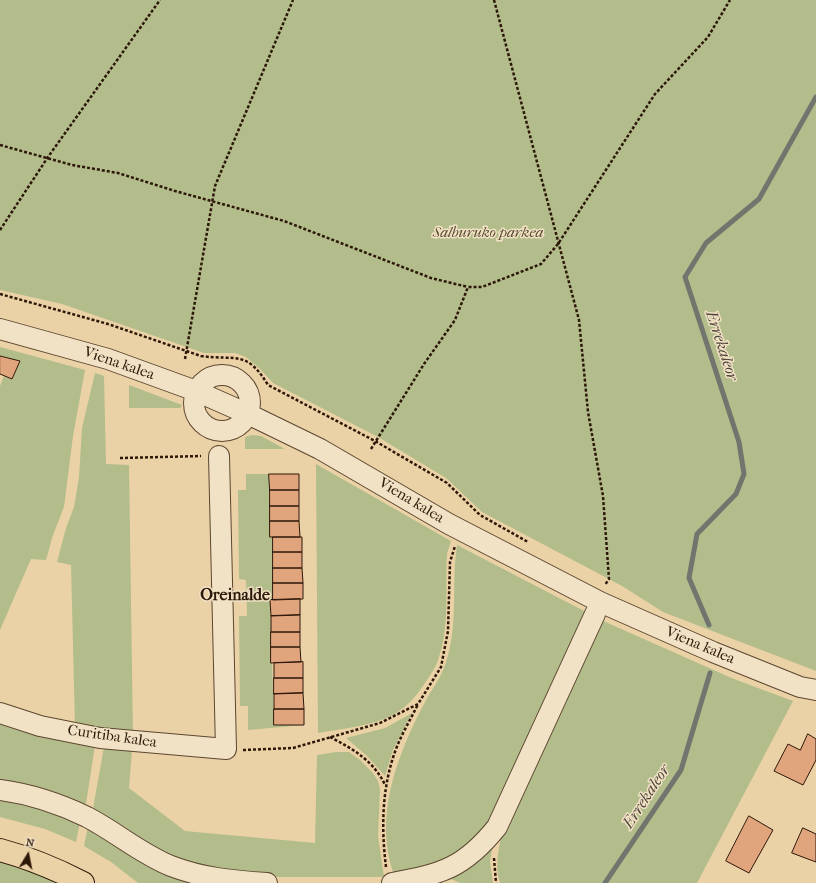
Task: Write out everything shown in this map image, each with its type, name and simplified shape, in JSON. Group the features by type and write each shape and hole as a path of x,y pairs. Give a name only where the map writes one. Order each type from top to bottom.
{"main road":[{"path":"0,850 24,856 56,869 83,883"}],"street":[{"name":"Viena kalea","path":"0,329 108,359 196,391 248,414 320,449 449,524 600,602 713,652 800,687 816,690"},
{"path":"219,375 233,378 244,386 249,395 250,404 248,414 241,424 230,431 213,430 199,420 194,411 193,401 196,391 202,383 209,378 219,375"},
{"path":"220,456 226,749"},
{"path":"389,876 432,876 472,855 497,827 595,614"},
{"name":"Curitiba kalea","path":"0,713 40,726 100,738 226,749"},
{"path":"0,790 49,802 87,818 145,853 170,866 224,880 266,883"}],"path":[{"path":"0,230 48,157 160,0"},
{"path":"185,359 216,186 293,0"},
{"path":"494,0 579,320 588,412 603,496 609,579 606,584"},
{"path":"0,145 48,157 72,165 118,173 175,191 284,221 431,278 468,287 482,287 541,264 558,244 655,94 708,37 730,0"},
{"path":"371,449 424,364 455,320 468,287"},
{"path":"0,294 108,324 201,356 214,358 230,356 240,358 259,371 268,385 375,442 447,483 480,515 534,545"},
{"path":"120,458 220,456"},
{"path":"389,876 383,842 386,785 396,748 418,704 441,667 448,630 450,562 456,542"},
{"path":"600,581 609,585 606,588"},
{"path":"226,749 257,750 293,748 330,736 380,723 418,704"},
{"path":"330,736 364,757 380,773 386,785"}],"green space":[{"name":"Salburuko parkea","path":"0,0 816,0 816,671 663,612 622,586 482,512 446,478 378,437 273,383 246,357 235,353 204,353 62,304 0,290"},
{"path":"0,347 85,370 73,436 64,507 53,535 46,560 31,559 0,630 0,386 4,376 12,379 20,361 0,356"},
{"path":"95,373 104,376 106,464 129,465 133,736 75,727 71,565 57,562 66,528 74,507 79,477 82,428"},
{"path":"129,385 182,405 180,408 129,408"},
{"path":"252,435 261,436 285,449 245,449 245,437"},
{"path":"316,464 451,541 447,554 445,632 436,665 423,686 406,706 384,719 360,726 318,733"},
{"path":"246,474 269,474 270,537 273,537 273,600 270,600 274,724 304,725 248,730 248,706 240,706 239,616 247,616 246,580 239,579 238,490 246,490"},
{"path":"457,545 588,613 500,813 463,854 395,877 389,854 386,831 387,809 391,786 406,742 445,665 452,635"},
{"path":"601,620 734,679 793,701 697,883 500,883 497,863 503,829"},
{"path":"412,713 393,750 385,776 367,756 346,738 385,728"},
{"path":"0,723 95,746 85,810 0,783"},
{"path":"104,747 132,750 129,788 185,831 315,843 317,755 336,752 349,752 360,760 373,773 378,781 380,789 378,836 384,877 250,877 182,863 92,814"},
{"path":"0,798 27,804 80,822 76,842 45,829 0,817"},
{"path":"88,826 203,883 138,883 111,862 84,846"},
{"path":"493,844 490,862 493,883 460,883 447,877"},
{"path":"0,860 64,883 0,883"}],"building":[{"path":"0,356 20,361 12,379 0,374"},
{"path":"269,474 299,474 299,490 270,490"},
{"path":"270,490 299,490 299,506 270,506"},
{"path":"270,506 299,506 299,521 270,521"},
{"path":"270,521 299,521 300,537 270,537"},
{"path":"273,537 302,537 302,552 273,552"},
{"path":"273,552 302,552 302,568 273,568"},
{"path":"273,568 302,568 303,583 273,583"},
{"path":"273,583 303,583 303,599 273,600"},
{"path":"300,599 300,615 271,616 270,600"},
{"path":"300,615 300,632 271,632 271,616"},
{"path":"271,632 300,632 300,647 271,647"},
{"path":"271,647 300,647 301,662 271,663"},
{"path":"303,662 303,678 274,678 274,663"},
{"path":"274,678 303,678 303,693 274,694"},
{"path":"303,693 304,709 274,709 274,694"},
{"path":"274,709 304,709 304,725 274,725"},
{"path":"808,734 816,739 816,760 803,785 774,771 788,744 800,750"},
{"path":"749,816 773,830 749,873 726,861"},
{"path":"803,828 816,834 816,862 792,853"}],"waterway":[{"name":"Errekaleor","path":"709,625 689,578 697,534 736,494 744,474 739,442 685,277 706,243 759,199 816,97"},
{"name":"Errekaleor","path":"605,883 681,770 710,673"}],"district":[{"name":"Oreinalde","path":"235,596"}]}
